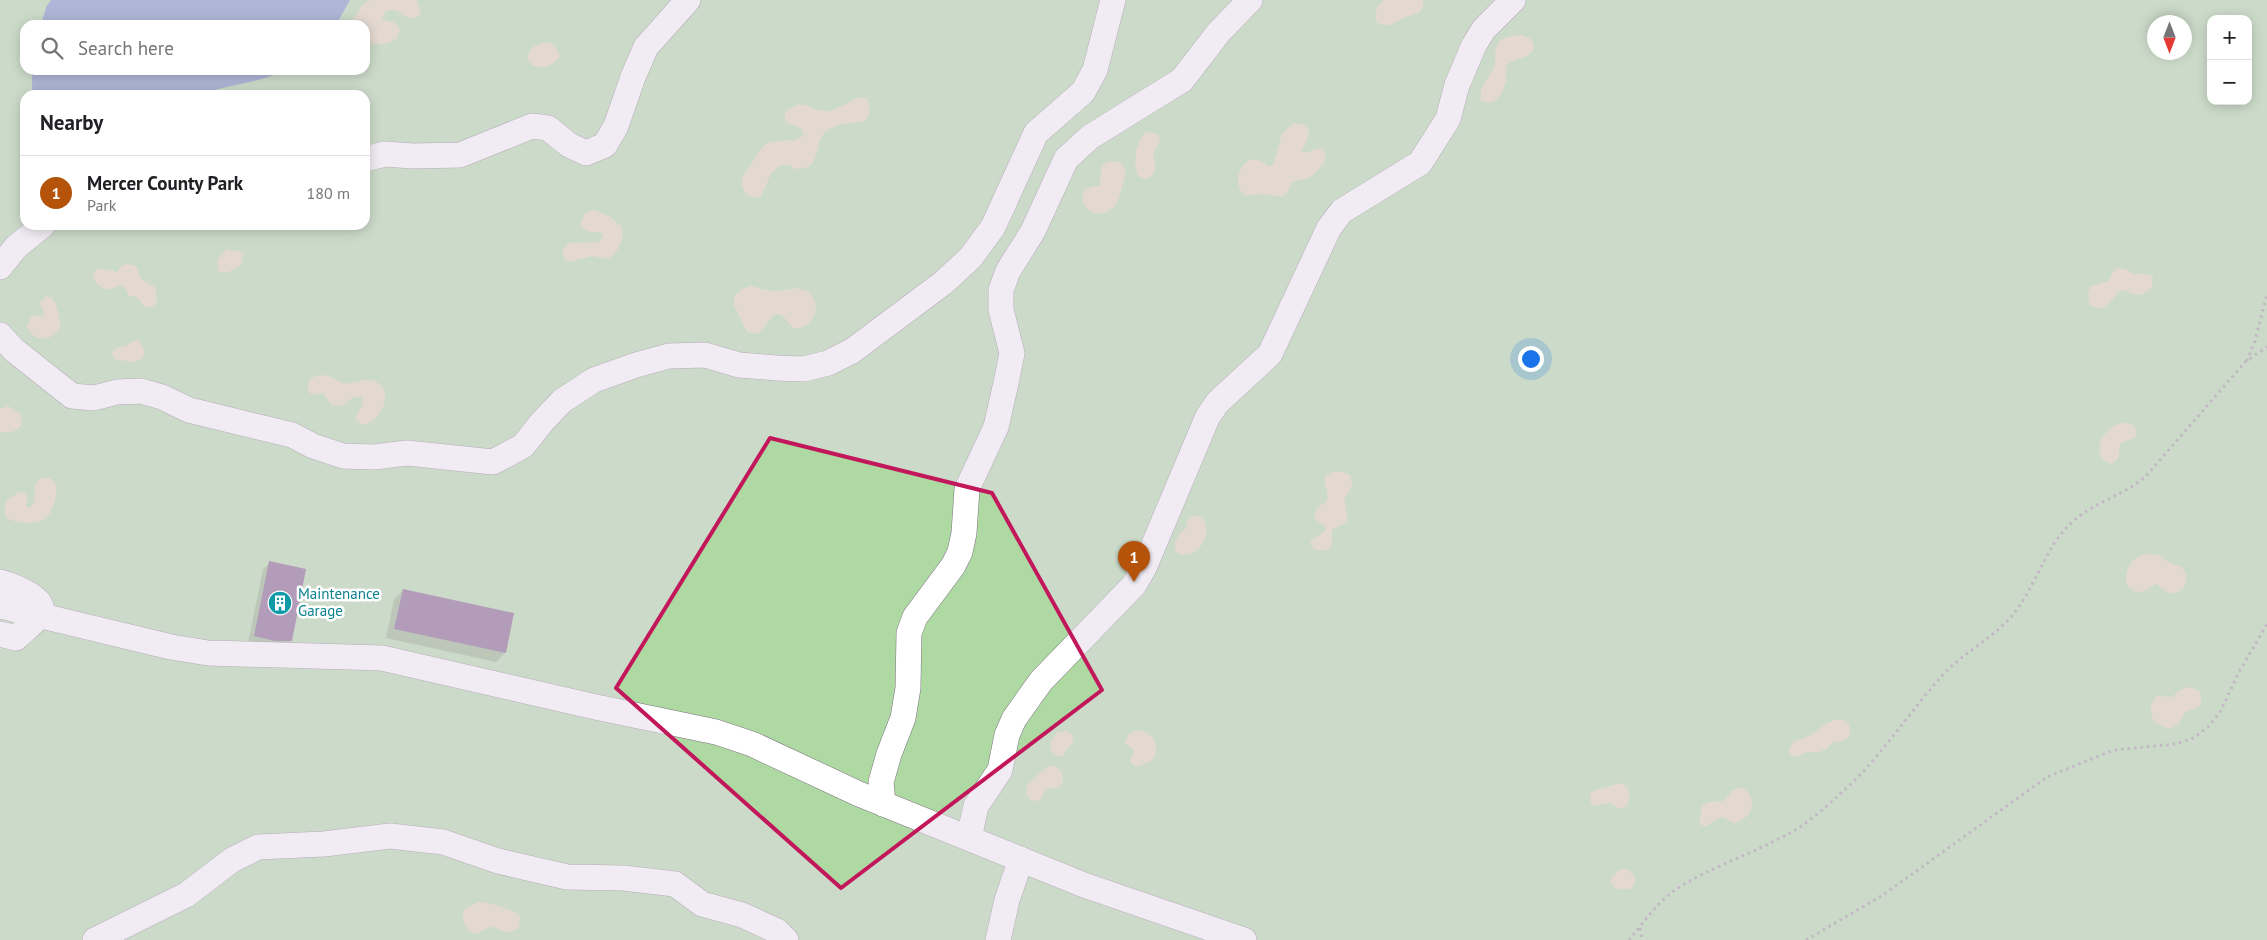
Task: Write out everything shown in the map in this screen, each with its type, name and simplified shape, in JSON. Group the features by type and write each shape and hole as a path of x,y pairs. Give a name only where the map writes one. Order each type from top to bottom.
{"lane":[{"path":"370,157 385,154 413,156 460,155 532,126 548,128 569,145 586,153 605,145 616,126 633,77 646,47 688,0"},
{"path":"0,335 14,350 72,396 94,398 116,392 141,390 162,397 189,410 292,435 313,446 343,456 374,457 407,453 492,462 523,446 542,422 562,402 594,380 636,365 669,356 705,355 739,365 804,370 828,363 860,345 943,283 971,257 993,227 1036,133 1083,92 1095,70 1113,0"},
{"path":"883,804 881,782 889,754 904,718 908,688 908,633 915,617 953,566 960,552 964,533 967,489 996,427 1012,353 1001,310 1001,290 1008,271 1033,231 1066,159 1110,123 1164,93 1182,80 1219,32 1250,0"},
{"path":"969,838 976,806 1000,770 1007,735 1014,719 1041,681 1134,585 1144,568 1208,416 1218,402 1270,354 1328,228 1342,211 1420,163 1448,119 1457,85 1474,45 1484,29 1513,0"},
{"path":"0,267 16,247 37,230"},
{"path":"0,582 18,586 38,601 42,610 40,616 16,638 0,634"},
{"path":"0,606 171,647 208,653 382,658 591,706 716,732 752,744 883,804 1084,885 1244,940"},
{"path":"95,940 186,895 232,860 258,847 324,844 390,836 443,842 498,861 567,877 622,878 675,884 702,904 742,915 777,931 786,940"},
{"path":"998,940 1007,900 1021,859"}],"path":[{"path":"2246,361 2255,342 2267,294"},
{"path":"1629,940 1658,905 1677,889 1702,874 1792,832 1842,792 1870,764 1942,675 2009,618 2026,596 2041,564 2057,539 2077,518 2135,486 2147,475 2246,361 2267,347"},
{"path":"1806,940 1883,895 2047,777 2114,750 2176,744 2193,738 2208,727 2220,712 2239,672 2267,624"},
{"path":"1640,927 1642,940"}],"highlighted area":[{"path":"770,438 992,493 1102,690 841,888 616,688"}],"green space":[{"path":"0,0 2267,0 2267,940 0,940"}],"sand":[{"path":"371,0 417,0 421,12 415,18 409,18 396,10 386,11 382,19 395,23 400,29 397,38 387,44 370,43 370,20 352,20 363,4"},
{"path":"1384,0 1423,0 1423,8 1416,14 1392,24 1382,25 1377,23 1376,10"},
{"path":"1520,35 1530,38 1533,50 1530,54 1507,65 1505,85 1498,98 1490,102 1481,100 1482,87 1494,67 1498,44 1505,38"},
{"path":"549,42 555,46 560,56 557,60 544,67 535,66 530,63 527,59 530,51 541,43"},
{"path":"862,97 867,98 869,107 869,115 866,120 841,125 828,130 824,133 815,158 809,167 794,169 789,165 781,165 771,173 761,197 755,198 747,195 742,184 743,176 764,145 776,141 795,140 804,135 801,128 785,122 785,112 797,105 806,105 826,111"},
{"path":"1293,123 1303,124 1309,131 1302,152 1323,149 1326,156 1324,163 1310,178 1292,182 1287,193 1281,197 1264,194 1245,196 1241,191 1238,181 1238,176 1243,166 1252,159 1262,161 1268,166 1273,165 1282,134"},
{"path":"1147,132 1156,133 1161,140 1153,154 1156,166 1153,175 1146,179 1138,176 1135,159 1140,141"},
{"path":"1106,162 1121,163 1126,170 1119,198 1115,206 1107,212 1096,214 1088,210 1084,205 1083,194 1085,189 1100,185 1101,168"},
{"path":"594,210 609,216 622,227 623,232 620,246 607,259 592,256 569,262 565,260 562,252 569,243 599,242 603,237 600,232 586,230 580,224 585,213"},
{"path":"227,249 244,253 241,265 227,273 219,272 217,260"},
{"path":"128,264 136,266 141,279 155,287 157,302 153,306 145,308 137,297 129,296 126,289 121,285 109,290 99,286 93,278 94,272 99,268 117,272 121,266"},
{"path":"2121,268 2135,275 2142,273 2153,276 2152,287 2145,293 2138,295 2124,290 2118,292 2103,308 2089,305 2088,292 2091,286 2108,281 2115,269"},
{"path":"751,286 774,292 796,288 810,292 816,305 812,319 803,327 793,328 783,316 776,314 761,331 757,333 747,332 734,305 734,297 740,290"},
{"path":"46,296 52,298 56,304 61,326 49,338 39,338 30,332 27,326 31,317 35,315 45,317 40,302"},
{"path":"135,340 139,340 145,352 142,359 133,362 115,359 112,353 115,349 126,346"},
{"path":"317,375 329,376 345,384 362,380 377,382 385,391 383,408 376,418 367,424 361,425 355,419 363,403 361,397 353,397 342,406 332,405 323,393 313,395 307,391 309,380"},
{"path":"8,406 21,414 22,424 12,432 0,432 0,409"},
{"path":"2122,422 2134,426 2135,437 2121,444 2117,460 2110,463 2101,457 2099,451 2100,444 2103,436"},
{"path":"1332,472 1344,472 1350,475 1351,488 1344,500 1348,521 1332,530 1332,545 1328,550 1315,550 1310,544 1312,540 1326,530 1325,526 1316,520 1314,516 1317,508 1327,501 1325,476"},
{"path":"42,478 50,478 57,486 55,501 50,513 41,521 34,523 25,523 6,517 4,510 7,500 19,492 25,493 28,499 26,506 29,508 32,506 35,484"},
{"path":"1194,515 1203,518 1206,524 1203,543 1193,552 1187,555 1180,555 1176,552 1176,541 1186,528 1188,519"},
{"path":"2148,554 2158,555 2183,569 2186,583 2181,590 2172,593 2167,592 2157,584 2139,592 2129,587 2126,577 2129,566 2136,558"},
{"path":"2189,687 2201,694 2202,697 2198,708 2185,712 2178,725 2169,729 2154,722 2151,708 2152,702 2157,696 2172,697 2180,690"},
{"path":"1835,720 1844,720 1849,723 1850,735 1845,740 1831,743 1827,749 1819,752 1806,752 1798,757 1792,756 1788,751 1794,741 1806,737"},
{"path":"1137,730 1152,736 1157,752 1152,761 1136,767 1130,762 1134,750 1125,743 1128,735"},
{"path":"1067,731 1072,735 1074,741 1062,756 1057,756 1050,749 1051,740 1057,733"},
{"path":"1048,766 1056,767 1062,772 1063,782 1058,788 1046,789 1040,801 1031,800 1026,795 1027,785"},
{"path":"1622,783 1629,793 1627,806 1620,808 1610,803 1595,806 1591,803 1590,795 1594,790"},
{"path":"1740,787 1750,796 1752,802 1752,807 1745,817 1733,823 1724,818 1719,818 1707,826 1701,825 1699,820 1702,806 1709,802 1723,801 1733,790"},
{"path":"1621,869 1627,869 1635,877 1635,883 1632,888 1620,889 1614,887 1610,882 1612,877"},
{"path":"479,902 489,903 517,914 520,917 519,927 512,932 502,931 491,926 476,934 472,932 464,924 464,909"}],"water":[{"path":"51,0 350,0 339,20 42,20 46,7"},
{"path":"32,75 275,75 215,90 32,90"}],"building":[{"name":"Maintenance Garage","path":"269,561 306,569 292,641 275,641 254,636"},
{"path":"403,589 514,613 506,653 394,629"}],"place":[{"name":"Mercer County Park","path":"1134,582"},
{"name":"Maintenance Garage","path":"280,603"}]}
